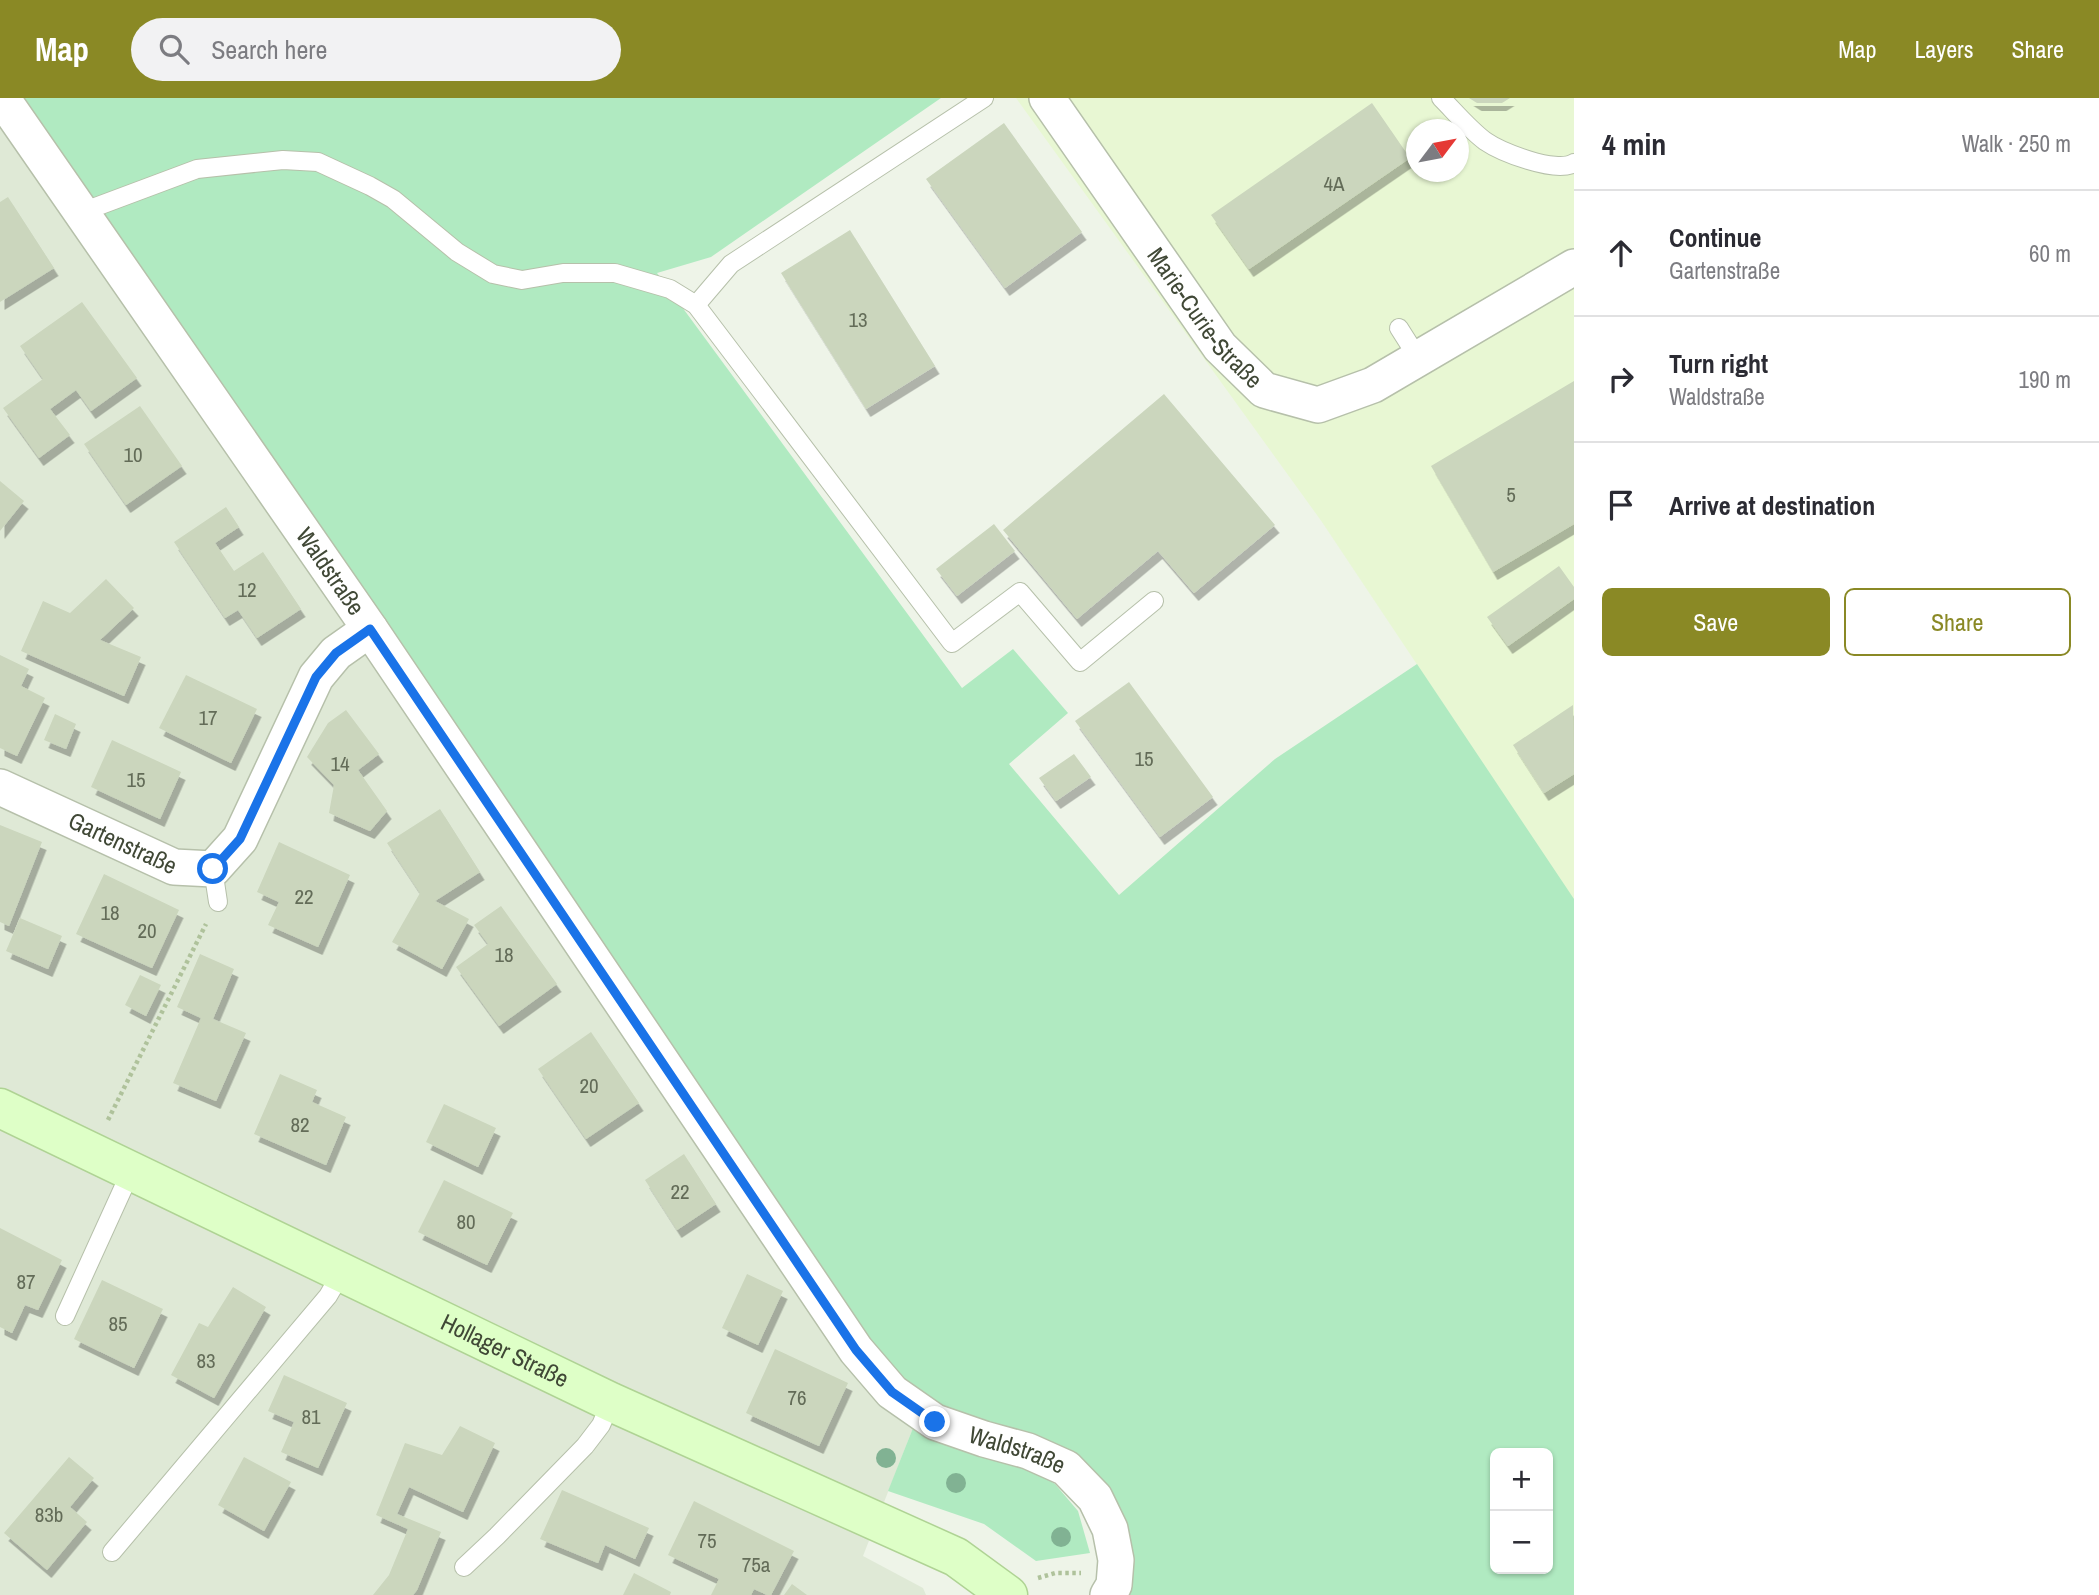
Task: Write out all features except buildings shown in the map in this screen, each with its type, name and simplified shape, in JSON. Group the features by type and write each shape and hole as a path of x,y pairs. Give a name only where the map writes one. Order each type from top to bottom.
{"main road":[{"name":"Hollager Straße","path":"0,1108 611,1402 956,1557 1008,1595"}],"street":[{"name":"Waldstraße","path":"2,98 370,629 856,1350 892,1392 935,1422 1028,1451 1066,1468 1095,1498 1110,1529 1116,1560 1111,1590"},
{"name":"Marie-Curie-Straße","path":"1047,98 1220,347 1264,390 1318,405 1373,385 1574,267"},
{"name":"Gartenstraße","path":"0,787 215,885 240,839 316,677 336,653 370,629"}],"lane":[{"path":"696,305 731,264 984,98"},
{"path":"1441,98 1486,142 1539,165 1572,168"},
{"path":"82,212 197,169 283,160 318,162 393,199 457,252 493,274 522,281 563,273 615,273 670,289 696,305 952,643 1020,592 1080,662 1154,600"},
{"path":"1399,328 1418,358"},
{"path":"65,1315 131,1171"},
{"path":"112,1552 328,1296 342,1272"},
{"path":"464,1567 590,1439 601,1425 611,1402"}],"path":[{"path":"91,1153 215,885"},
{"path":"1008,1595 1027,1581 1055,1573 1085,1572 1111,1590"}],"shaded area":[{"path":"0,98 892,1392 913,1428 863,1556 923,1588 926,1595 0,1595"},
{"path":"0,98 941,98 711,257 657,273 962,688 1013,649 1068,713 1009,764 1119,895 1275,759 1417,664 1574,899 1574,1595 1108,1595 1095,1498 892,1392"},
{"path":"1016,98 1574,98 1574,900 1322,522"},
{"path":"913,1428 978,1454 1024,1464 1055,1484 1078,1511 1090,1553 1036,1561 984,1524 888,1491"}],"route":[{"path":"213,869 240,839 316,677 336,653 370,629 856,1350 892,1392 935,1422"}]}
